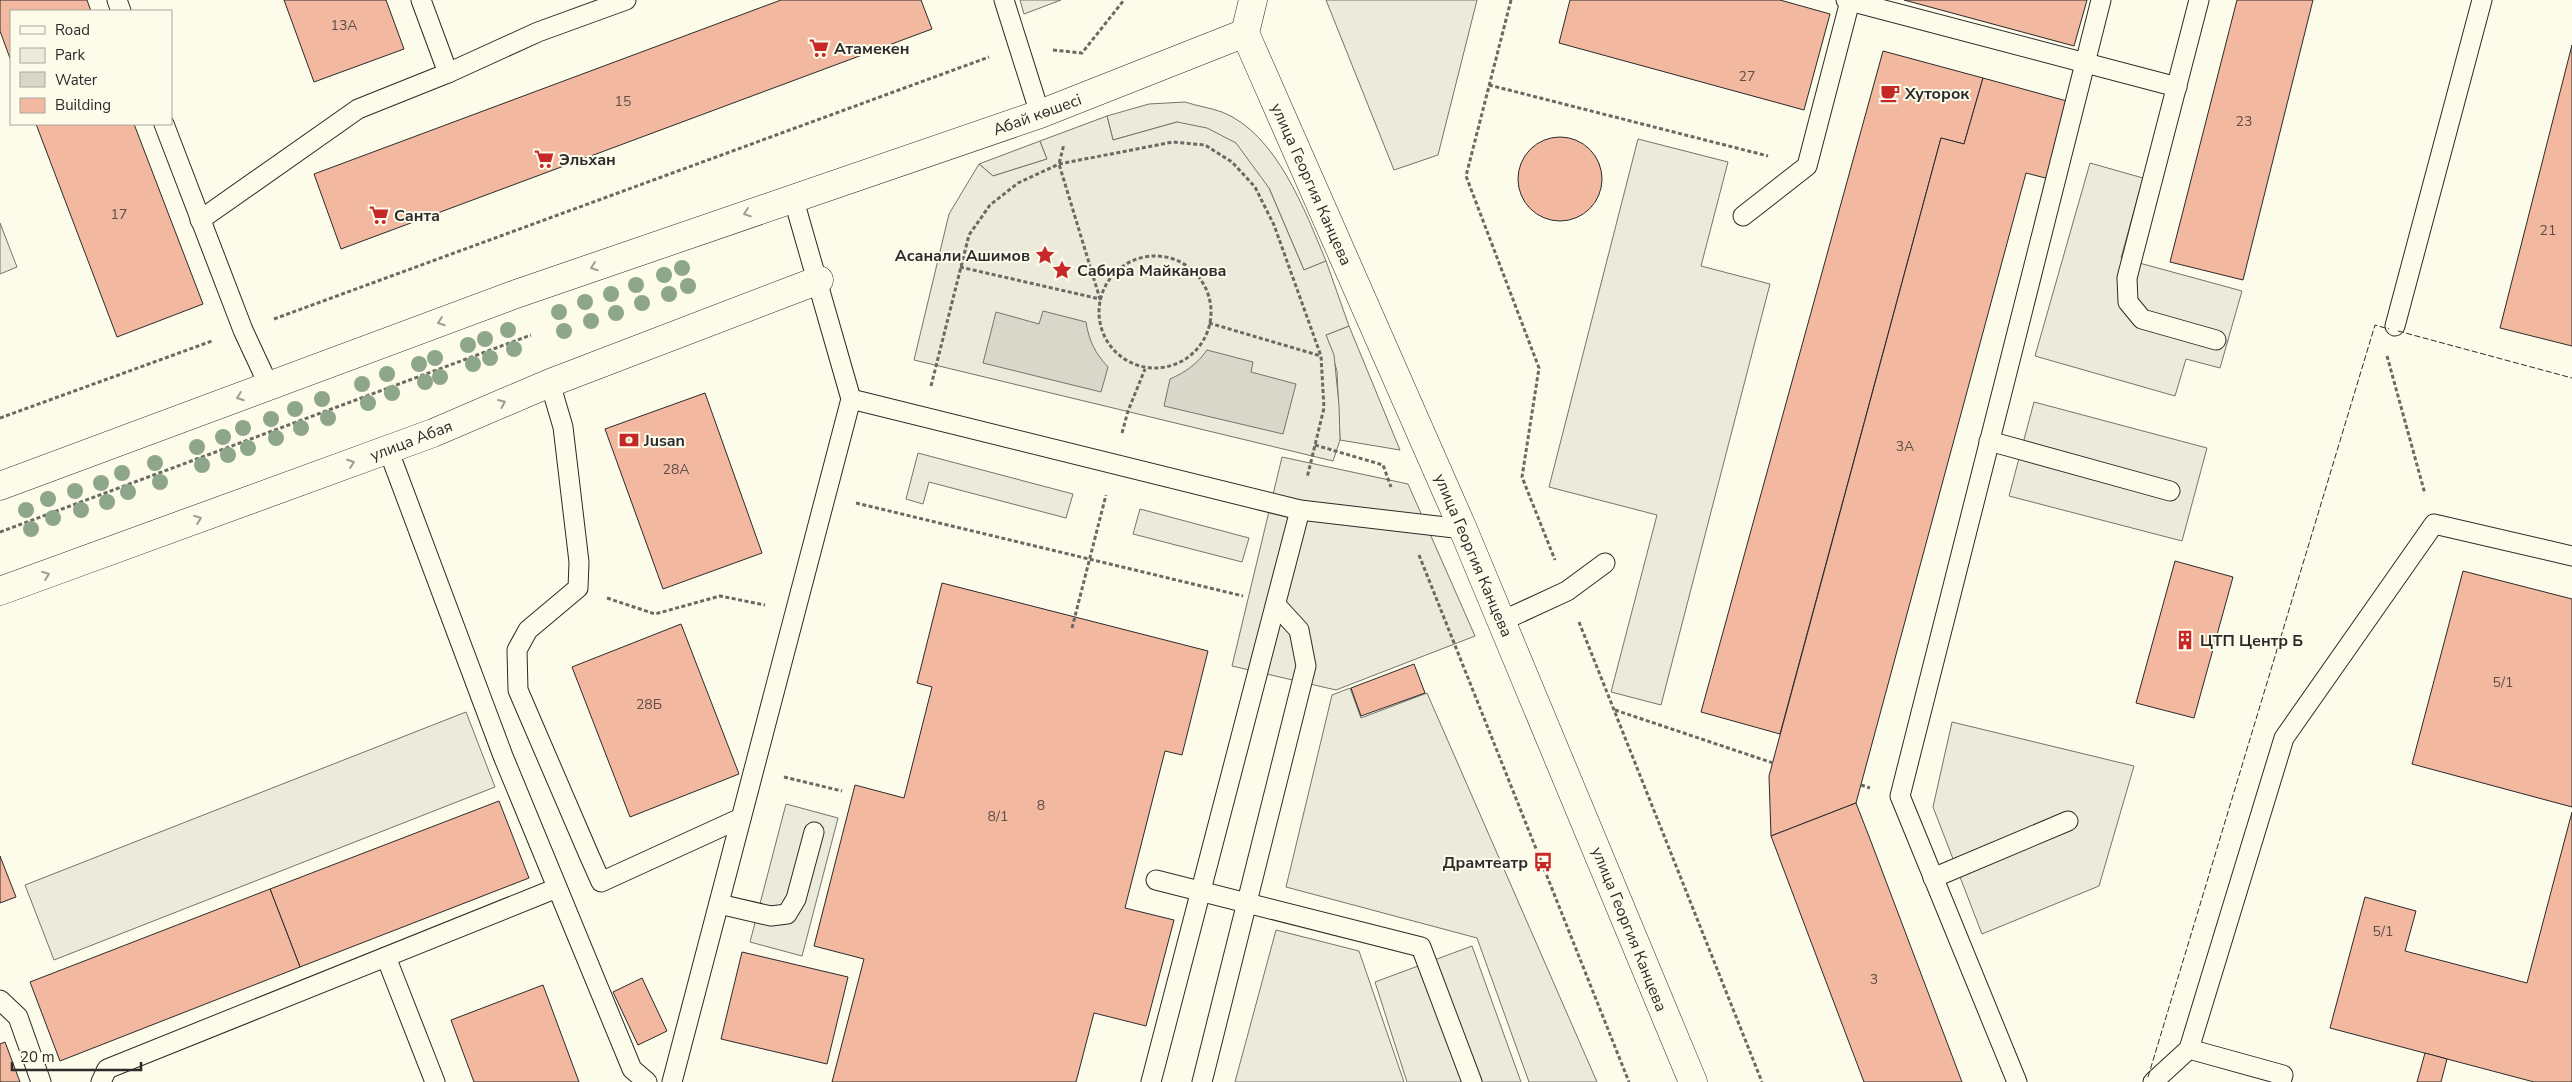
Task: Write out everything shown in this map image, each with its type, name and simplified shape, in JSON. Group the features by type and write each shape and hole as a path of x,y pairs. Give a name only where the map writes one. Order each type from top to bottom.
{"street":[{"path":"1245,33 1253,0"},
{"name":"Абай көшесі","path":"794,197 1040,114 1245,33"},
{"name":"улица Георгия Канцева","path":"1245,33 1463,529 1693,1082"},
{"path":"0,486 516,294 794,197"},
{"name":"улица Абая","path":"0,592 388,449 550,383 819,280"}],"lane":[{"path":"421,0 448,73"},
{"path":"200,220 358,109 448,73 538,32 626,0"},
{"path":"1004,0 1040,114"},
{"path":"2016,1082 1900,796 2101,0"},
{"path":"2199,0 2127,278 2128,302 2142,319 2216,340"},
{"path":"2395,326 2482,0"},
{"path":"1743,216 1807,166 1848,1 2177,87"},
{"path":"164,125 243,330 269,386"},
{"path":"672,1082 828,495 851,399 819,280 794,197"},
{"path":"550,383 563,427 578,562 578,588 528,630 517,650 518,690 601,882 741,818"},
{"path":"851,399 1300,510 1463,529"},
{"path":"1989,441 2170,491"},
{"path":"388,449 503,756 557,888 632,1069 647,1082"},
{"path":"1151,1082 1300,510"},
{"path":"2153,1082 2189,1049 2284,738 2434,524 2572,556"},
{"path":"1502,621 1567,591 1605,563"},
{"path":"1202,1082 1306,666 1299,630 1276,605"},
{"path":"1934,878 2068,822"},
{"path":"719,904 771,916 787,914 796,899 814,832"},
{"path":"1156,880 1421,947 1472,1082"},
{"path":"101,1082 107,1069 557,888"},
{"path":"386,957 435,1082"},
{"path":"0,1000 18,1017 42,1082"},
{"path":"2189,1049 2283,1075 2281,1082"}],"path":[{"path":"0,418 1018,46 1082,53 1124,0"},
{"path":"1489,85 1807,166"},
{"path":"924,417 968,235 990,205 1018,183 1059,164 1174,142 1205,145 1232,162 1255,188 1274,225 1321,356 1324,408 1300,510"},
{"path":"1059,164 1100,299"},
{"path":"1153,256 1171,258 1188,267 1202,281 1209,298 1209,323 1206,336 1195,352 1180,363 1162,369 1145,369 1127,362 1112,350 1102,335 1098,317 1100,299 1107,282 1119,268 1135,259 1153,256"},
{"path":"960,267 1100,299"},
{"path":"1209,323 1321,356"},
{"path":"2395,326 2387,356 2434,524"},
{"path":"0,532 531,335"},
{"path":"1128,411 1145,369"},
{"path":"1314,445 1383,465 1629,1082"},
{"path":"1072,628 1106,492"},
{"path":"828,495 1238,595"},
{"path":"578,588 655,614 720,596 796,611"},
{"path":"1615,710 1772,762"},
{"path":"754,770 842,791"}],"green space":[{"path":"1185,102 1222,112 1241,123 1274,156 1287,176 1309,220 1326,261 1304,270 1269,188 1177,122 1113,140 1107,116 1149,104"},
{"path":"1040,141 1047,159 993,176 979,164"},
{"path":"0,223 17,267 0,274"},
{"path":"1349,326 1400,450 1340,440 1337,371 1326,335"},
{"path":"918,453 1073,494 1066,518 929,482 923,504 906,499"},
{"path":"1140,509 1249,538 1242,562 1133,534"},
{"path":"1350,688 1361,718 1427,693 1597,1082 1529,1082 1477,938 1286,887 1332,695"},
{"path":"1276,930 1359,951 1404,1082 1235,1082"}],"shaded area":[{"path":"1020,0 1061,0 1024,14"},
{"path":"1326,0 1477,0 1438,155 1394,170"},
{"path":"1107,116 1113,140 1177,122 1207,128 1236,143 1269,188 1304,270 1326,261 1349,326 1326,335 1334,355 1339,405 1340,440 1333,461 914,360 949,214 979,164 993,176 1047,159 1040,141"},
{"path":"1638,139 1728,162 1701,266 1770,284 1661,705 1611,692 1657,515 1549,487"},
{"path":"2090,163 2143,178 2121,258 2242,291 2220,368 2186,359 2175,396 2035,356"},
{"path":"2034,402 2207,448 2182,541 2009,496"},
{"path":"1282,457 1408,484 1475,636 1336,690 1232,666"},
{"path":"466,712 495,787 54,960 25,885"},
{"path":"1952,722 2134,766 2099,886 1982,934 1933,807"},
{"path":"786,804 838,818 802,956 750,942"},
{"path":"1472,946 1521,1082 1407,1082 1375,982"}],"water":[{"path":"1043,311 1086,322 1093,346 1108,367 1101,392 983,363 996,312 1039,324"},
{"path":"1207,350 1253,362 1251,372 1296,384 1283,434 1164,406 1170,379 1191,367"}],"building":[{"path":"0,0 87,0 91,10 10,10 10,58 0,31"},
{"path":"284,0 386,0 404,49 314,82"},
{"path":"781,0 921,0 932,29 341,249 314,174"},
{"path":"1570,0 1780,0 1830,14 1804,110 1559,43"},
{"path":"1904,0 2087,0 2074,46"},
{"path":"2237,0 2313,0 2243,280 2170,262"},
{"path":"2572,45 2572,346 2500,328"},
{"path":"1883,51 1983,78 1964,144 1941,138 1780,734 1701,712"},
{"path":"1983,78 2074,103 2053,180 2026,173 1856,803 1771,836 1769,776 1941,138 1964,144"},
{"path":"36,125 134,125 203,304 117,337"},
{"path":"1560,137 1576,140 1590,149 1599,163 1602,179 1599,195 1590,209 1576,218 1560,221 1544,218 1530,209 1521,195 1518,179 1521,163 1530,149 1544,140"},
{"path":"705,393 762,553 663,589 605,429"},
{"name":"ЦТП Центр Б","path":"2175,561 2233,577 2194,718 2136,703"},
{"path":"2463,571 2572,599 2572,807 2412,764"},
{"path":"942,583 1208,651 1182,755 1165,751 1125,908 1174,920 1146,1026 1094,1013 1076,1082 832,1082 864,959 814,946 855,785 904,798 932,687 917,683"},
{"path":"681,624 739,774 630,817 572,667"},
{"path":"1414,664 1425,693 1361,716 1351,688"},
{"path":"499,801 529,878 300,967 270,889"},
{"path":"1856,803 1962,1082 1864,1082 1771,836"},
{"path":"2572,812 2572,1082 2534,1082 2330,1028 2365,897 2416,911 2405,951 2527,983"},
{"path":"0,856 16,897 0,903"},
{"path":"270,889 300,967 60,1061 30,982"},
{"path":"742,952 848,977 827,1064 721,1039"},
{"path":"642,978 667,1031 638,1045 613,992"},
{"path":"543,985 579,1082 474,1082 451,1020"},
{"path":"5,1042 20,1082 0,1082 0,1044"},
{"path":"2425,1053 2447,1059 2441,1082 2417,1082"}],"fence":[{"path":"2148,1077 2375,325 2389,329"},
{"path":"2398,331 2572,378"}],"place":[{"name":"Атамекен","path":"819,48"},
{"name":"Хуторок","path":"1890,93"},
{"name":"Эльхан","path":"544,159"},
{"name":"Санта","path":"379,215"},
{"name":"Асанали Ашимов","path":"1045,255"},
{"name":"Сабира Майканова","path":"1062,270"},
{"name":"Jusan","path":"629,440"},
{"name":"ЦТП Центр Б","path":"2185,640"},
{"name":"Драмтеатр","path":"1543,862"}]}
